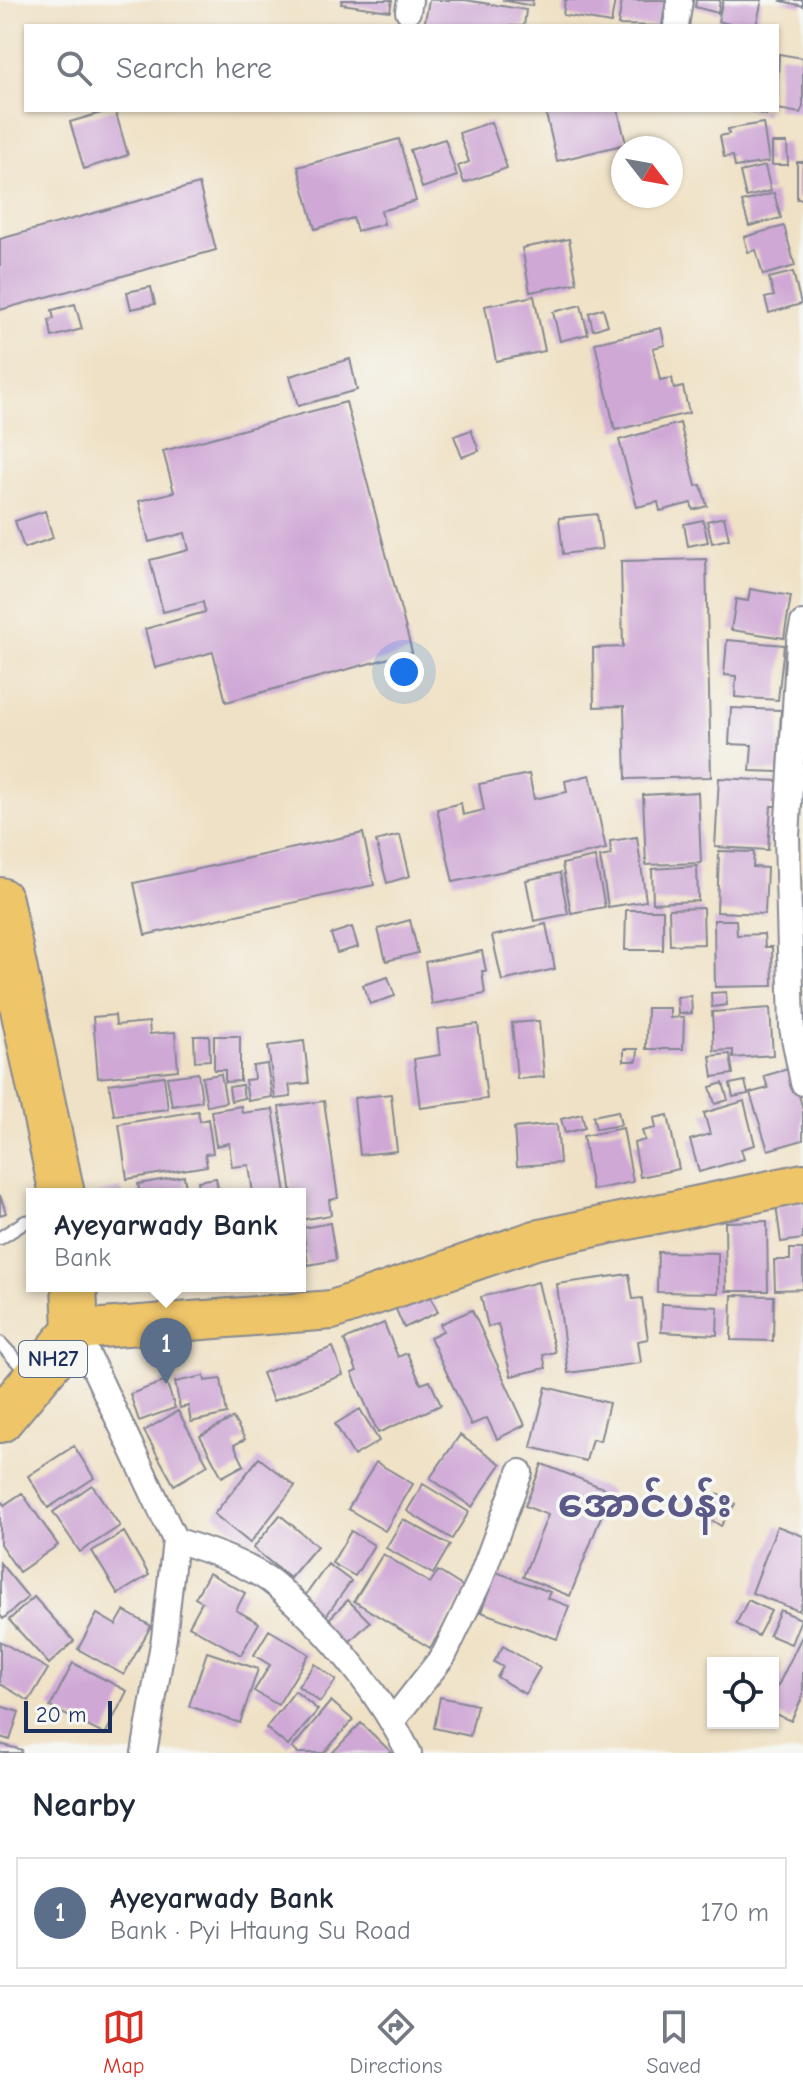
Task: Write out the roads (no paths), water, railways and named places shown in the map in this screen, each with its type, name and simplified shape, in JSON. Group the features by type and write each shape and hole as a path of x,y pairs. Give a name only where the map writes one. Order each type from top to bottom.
{"highway":[{"path":"0,900 61,1188"},
{"name":"NH27","path":"0,1420 76,1330 74,1292"}],"main road":[{"path":"76,1330 332,1310 535,1240 803,1183"}],"street":[{"path":"676,24 680,0"},
{"path":"803,623 799,642 787,836 792,1028 803,1083"},
{"path":"76,1330 175,1540 164,1638 144,1753"},
{"path":"393,1720 444,1655 480,1580 520,1472"},
{"path":"175,1540 225,1556 269,1580 310,1617 393,1720 409,1753"}],"lane":[{"path":"0,1238 26,1222"},
{"path":"0,1343 35,1380"}],"place":[{"name":"Ayeyarwady Bank","path":"166,1384"}],"district":[{"name":"အောင်ပန်း","path":"645,1504"}]}
